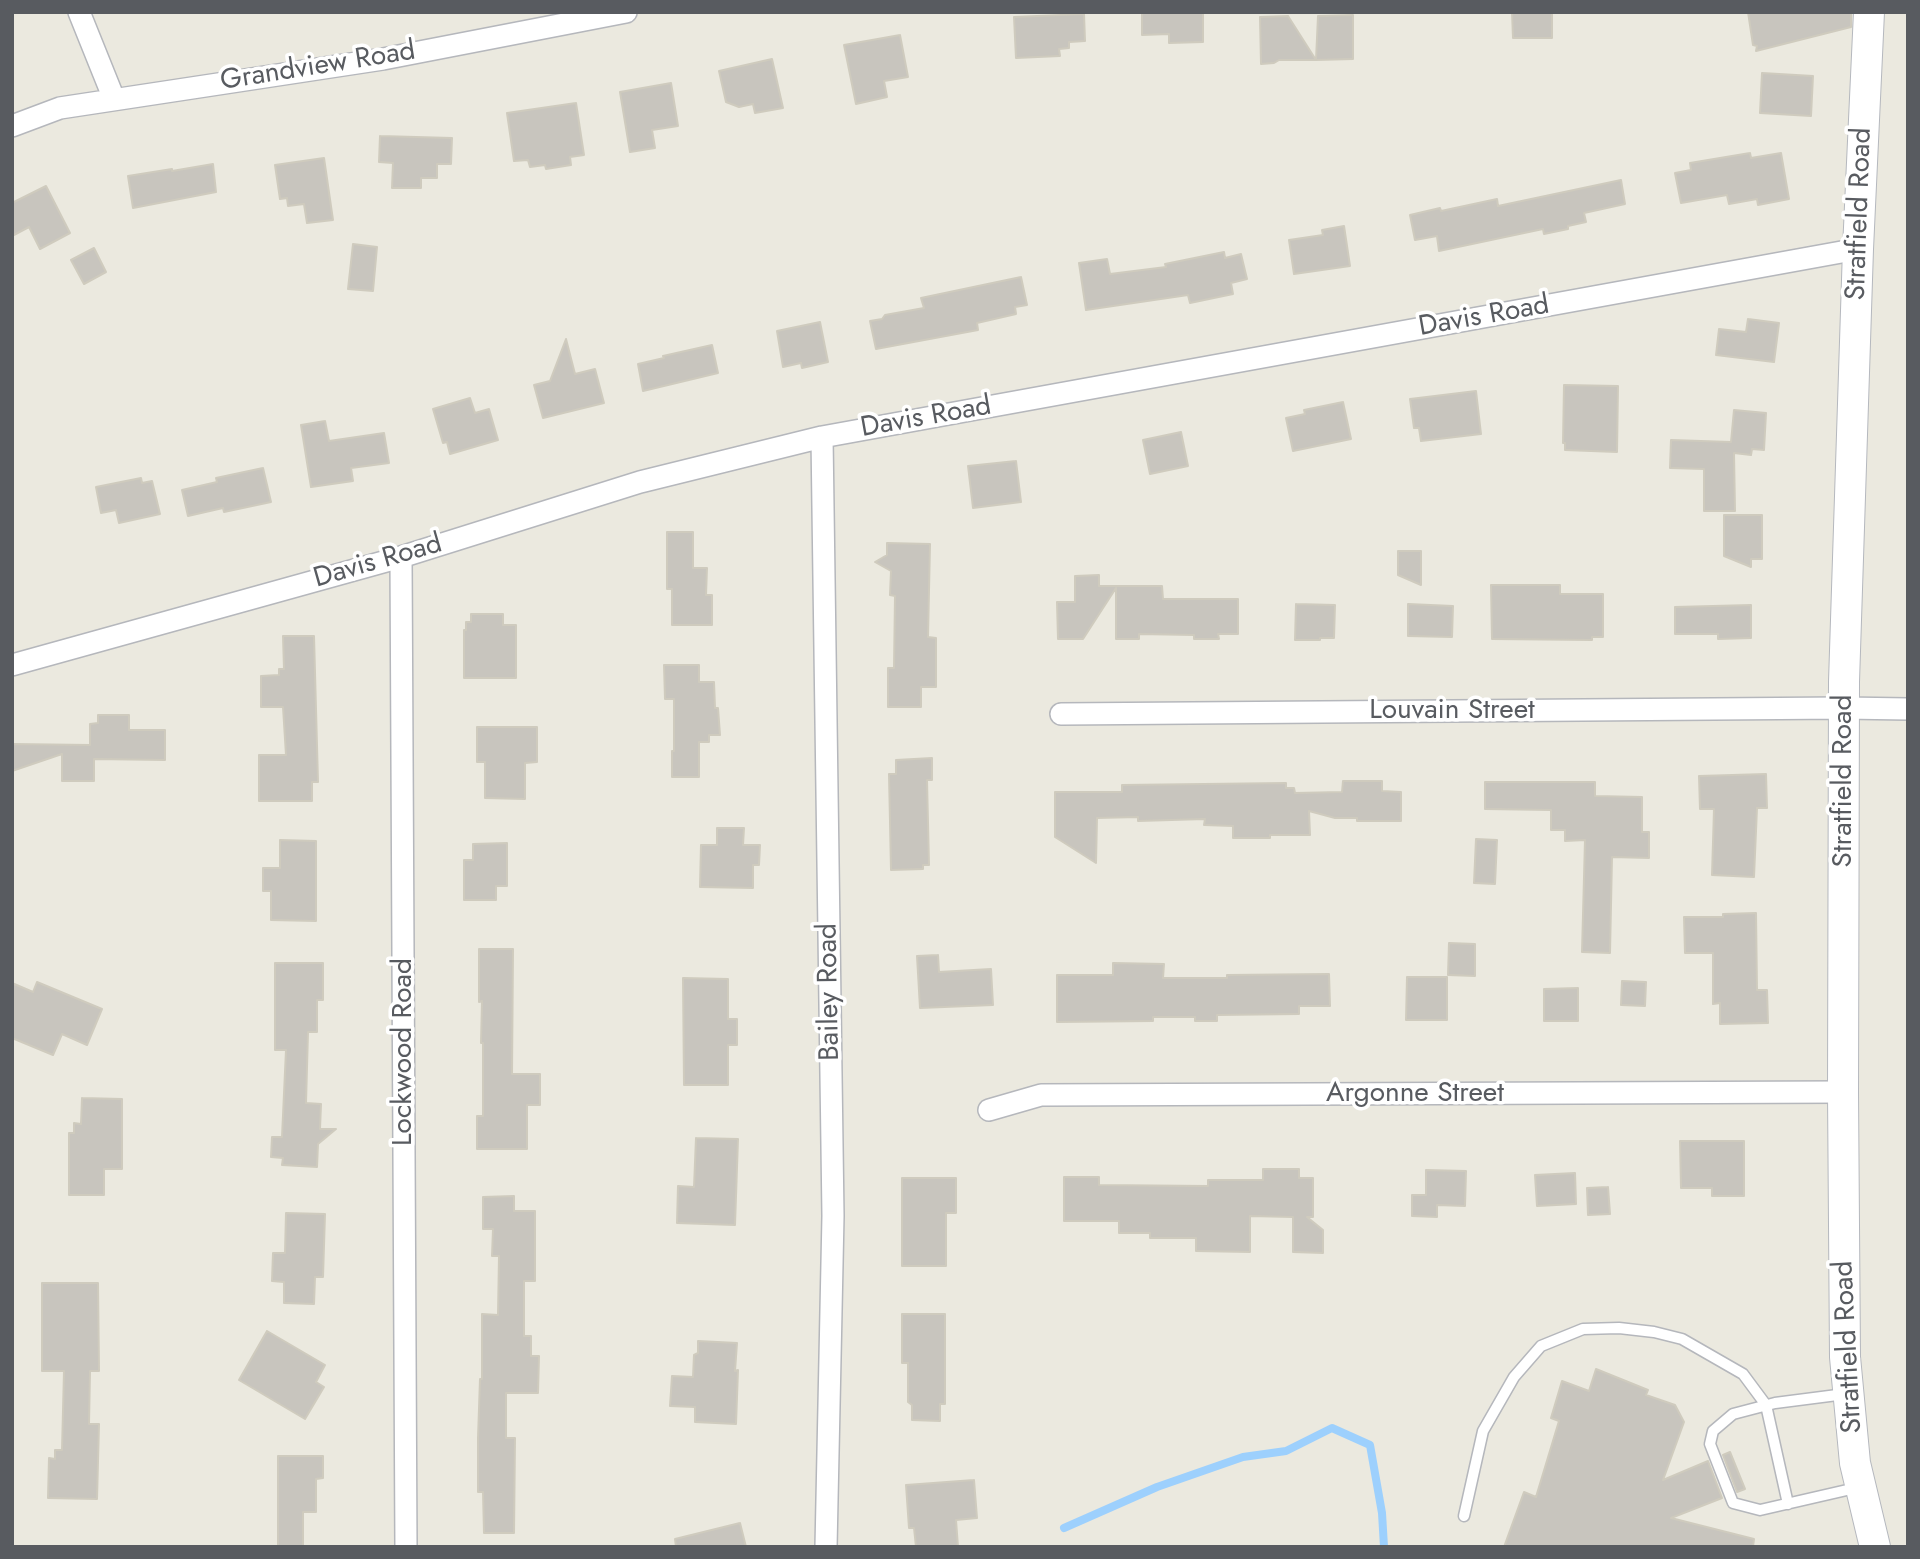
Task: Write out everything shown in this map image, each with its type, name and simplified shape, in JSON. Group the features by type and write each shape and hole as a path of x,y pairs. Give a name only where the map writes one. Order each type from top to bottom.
{"main road":[{"name":"Stratfield Road","path":"1869,12 1858,248 1844,708 1843,1092 1845,1357 1854,1463 1875,1547"}],"street":[{"path":"79,12 114,99"},
{"name":"Grandview Road","path":"12,126 60,108 383,59 626,12"},
{"name":"Davis Road","path":"12,665 401,557 640,482 822,437 1858,248"},
{"name":"Bailey Road","path":"822,437 833,1216 826,1547"},
{"name":"Lockwood Road","path":"401,557 406,1547"},
{"name":"Louvain Street","path":"1061,714 1908,709"},
{"name":"Argonne Street","path":"989,1110 1041,1095 1843,1092"}],"lane":[{"path":"1464,1516 1483,1431 1514,1377 1541,1346 1583,1329 1619,1328 1682,1339 1743,1374 1766,1405 1788,1504"},
{"path":"1848,1393 1766,1405 1733,1414 1713,1431 1710,1444 1733,1503 1760,1510 1860,1487"}],"building":[{"path":"1142,12 1203,12 1203,42 1169,43 1169,34 1142,35"},
{"path":"1512,12 1552,12 1552,38 1513,38"},
{"path":"1748,12 1851,12 1851,27 1756,51"},
{"path":"1084,14 1085,41 1069,42 1069,48 1059,49 1060,56 1016,58 1014,17"},
{"path":"1353,15 1353,59 1316,60 1318,16"},
{"path":"1288,16 1316,60 1279,60 1261,64 1260,17"},
{"path":"900,35 908,77 884,81 887,97 856,104 844,45"},
{"path":"772,59 783,108 755,113 753,104 739,107 726,102 719,71"},
{"path":"1762,73 1813,76 1811,116 1760,113"},
{"path":"671,83 678,126 652,130 655,148 630,152 620,92"},
{"path":"576,103 584,155 570,157 571,165 546,169 545,165 530,167 528,160 514,161 507,113"},
{"path":"380,136 452,138 451,164 437,164 437,178 421,178 421,188 392,188 393,163 379,162"},
{"path":"1750,153 1751,158 1781,153 1789,199 1758,205 1757,199 1729,204 1727,195 1681,203 1675,173 1691,170 1690,163"},
{"path":"324,158 333,220 307,223 304,204 288,206 287,198 280,199 275,165"},
{"path":"213,164 216,192 133,208 128,176"},
{"path":"1621,180 1625,204 1584,213 1586,222 1568,226 1568,229 1544,234 1543,229 1439,251 1437,236 1415,240 1410,215 1497,199 1498,206"},
{"path":"46,186 70,233 40,249 29,227 12,236 12,203"},
{"path":"1344,226 1350,266 1294,274 1289,240 1323,235 1322,230"},
{"path":"353,244 377,247 373,291 348,289"},
{"path":"94,248 106,272 84,284 71,260"},
{"path":"1224,252 1225,258 1241,254 1247,279 1231,283 1233,294 1190,303 1188,295 1086,310 1079,263 1107,259 1110,274 1166,267 1165,264"},
{"path":"1021,277 1027,305 1015,307 1016,314 977,323 978,330 876,349 870,321 882,319 885,315 924,308 921,298"},
{"path":"1748,319 1779,323 1774,362 1716,355 1719,329 1746,332"},
{"path":"820,322 828,362 802,368 801,363 783,367 777,331"},
{"path":"566,339 575,374 595,369 604,403 543,418 534,385 550,381"},
{"path":"712,345 718,373 643,391 638,364"},
{"path":"1564,385 1618,386 1617,452 1565,450"},
{"path":"1476,391 1481,434 1421,441 1419,428 1414,428 1410,399"},
{"path":"470,398 475,413 489,409 498,440 450,454 447,442 443,443 433,409"},
{"path":"1343,402 1351,439 1293,451 1286,418 1305,414 1304,410"},
{"path":"1734,410 1766,413 1764,450 1752,449 1751,455 1734,453 1735,511 1704,511 1704,469 1670,468 1671,440 1731,442"},
{"path":"325,421 329,441 384,433 389,463 351,468 353,481 311,487 301,425"},
{"path":"1181,432 1188,466 1150,474 1143,440"},
{"path":"1016,461 1021,502 973,508 968,466"},
{"path":"263,468 271,502 188,516 182,490 217,482 216,478"},
{"path":"141,478 142,483 152,481 160,514 119,523 116,510 101,513 96,487"},
{"path":"1724,515 1762,515 1762,559 1751,559 1751,567 1724,556"},
{"path":"667,532 693,532 693,568 707,568 706,595 712,595 712,625 672,625 672,589 667,589"},
{"path":"887,543 930,544 928,637 936,638 936,687 921,687 921,707 888,707 888,668 894,668 895,596 890,595 891,571 875,562 887,555"},
{"path":"1398,551 1421,551 1421,585 1398,575"},
{"path":"1099,575 1099,586 1162,586 1163,599 1238,599 1238,634 1218,634 1219,639 1194,639 1194,635 1139,634 1139,639 1116,639 1116,588 1083,639 1058,639 1057,602 1075,602 1075,576"},
{"path":"1491,585 1560,585 1560,594 1603,594 1603,637 1592,637 1592,640 1492,639"},
{"path":"1296,604 1335,605 1334,638 1295,640"},
{"path":"1408,604 1453,606 1452,637 1408,636"},
{"path":"1751,605 1751,638 1718,639 1718,634 1675,634 1675,607"},
{"path":"471,614 503,614 503,625 516,625 516,678 464,678 464,630 466,622 471,622"},
{"path":"283,636 314,636 318,782 312,782 312,801 259,801 259,755 286,755 283,707 261,707 261,676 279,675 279,669 284,669"},
{"path":"664,665 699,665 699,682 714,682 720,735 709,735 709,742 699,742 699,777 672,777 674,699 665,699"},
{"path":"98,715 129,715 129,730 165,730 165,760 94,759 94,781 62,781 62,754 12,771 12,744 90,745 90,724 98,723"},
{"path":"477,727 537,727 537,762 525,763 525,799 485,798 485,762 477,762"},
{"path":"932,758 932,780 927,780 929,865 923,865 923,869 891,870 889,774 896,774 896,760"},
{"path":"1766,774 1767,808 1757,808 1754,877 1712,875 1714,809 1700,809 1699,776"},
{"path":"1343,781 1382,781 1382,791 1401,792 1401,821 1357,821 1357,818 1335,818 1309,811 1310,835 1233,838 1233,826 1204,825 1205,819 1138,821 1138,817 1097,818 1096,863 1055,837 1055,792 1122,792 1122,785 1286,783 1286,788 1294,788 1295,793 1342,792"},
{"path":"1485,782 1595,782 1595,796 1642,797 1642,832 1649,832 1649,858 1612,857 1610,953 1582,952 1585,840 1565,841 1565,830 1551,830 1551,810 1485,809"},
{"path":"717,828 744,828 743,845 760,845 759,865 753,865 753,888 700,887 701,845 717,845"},
{"path":"1476,839 1497,840 1495,884 1474,883"},
{"path":"280,840 316,841 316,921 271,920 271,891 263,891 263,868 280,868"},
{"path":"507,843 507,886 496,886 496,900 464,900 464,860 473,860 473,844"},
{"path":"1756,913 1757,990 1767,990 1768,1023 1720,1024 1720,1003 1713,1004 1713,953 1685,953 1684,917 1723,917 1723,914"},
{"path":"1449,943 1475,944 1475,976 1448,975"},
{"path":"479,949 513,949 512,1074 540,1074 540,1105 527,1105 527,1149 477,1149 477,1116 483,1116"},
{"path":"938,955 939,972 991,969 993,1005 920,1008 917,956"},
{"path":"275,963 323,963 323,1000 317,1000 317,1032 308,1032 306,1103 321,1104 320,1129 336,1129 318,1144 317,1167 282,1165 283,1158 271,1157 272,1137 282,1137 286,1050 275,1050"},
{"path":"1113,963 1164,964 1163,978 1329,974 1330,1006 1299,1006 1299,1014 1217,1015 1217,1021 1195,1021 1195,1017 1153,1017 1153,1021 1057,1022 1057,975 1113,975"},
{"path":"1407,977 1447,977 1447,1020 1406,1020"},
{"path":"683,978 728,979 728,1019 737,1019 737,1045 728,1045 728,1085 684,1085"},
{"path":"1622,981 1646,982 1645,1006 1621,1005"},
{"path":"37,982 102,1009 87,1045 62,1034 53,1055 12,1038 12,983 33,992"},
{"path":"1578,988 1578,1021 1544,1021 1544,989"},
{"path":"82,1098 122,1099 122,1169 104,1169 104,1195 69,1195 69,1133 74,1133 74,1123 81,1124"},
{"path":"696,1138 738,1139 735,1225 677,1223 678,1186 694,1187"},
{"path":"1680,1141 1744,1141 1744,1196 1712,1196 1712,1188 1681,1188"},
{"path":"1263,1169 1299,1169 1299,1178 1313,1178 1313,1217 1307,1217 1323,1230 1323,1253 1293,1252 1293,1217 1250,1216 1250,1252 1196,1251 1196,1238 1150,1238 1150,1233 1119,1233 1119,1221 1064,1221 1064,1177 1099,1177 1099,1185 1208,1186 1208,1180 1263,1180"},
{"path":"1426,1170 1466,1171 1465,1206 1437,1205 1437,1217 1412,1216 1412,1195 1426,1195"},
{"path":"1575,1173 1576,1204 1537,1206 1535,1175"},
{"path":"902,1178 956,1178 956,1213 946,1213 946,1266 902,1266"},
{"path":"1608,1187 1610,1214 1588,1215 1587,1188"},
{"path":"514,1196 514,1211 535,1211 535,1281 524,1281 524,1336 531,1336 531,1356 539,1356 538,1393 506,1393 506,1438 515,1438 514,1533 484,1533 483,1492 478,1492 482,1314 498,1315 499,1256 492,1256 493,1229 483,1229 483,1197"},
{"path":"286,1213 325,1214 323,1277 315,1277 314,1304 284,1303 284,1282 272,1281 273,1253 285,1253"},
{"path":"42,1283 98,1283 99,1371 90,1371 89,1424 99,1424 97,1499 48,1498 49,1458 55,1459 55,1450 62,1450 64,1371 42,1371"},
{"path":"902,1314 945,1314 945,1404 940,1404 940,1421 912,1420 912,1405 908,1402 908,1363 902,1363"},
{"path":"267,1331 325,1365 316,1382 324,1387 305,1419 239,1380"},
{"path":"698,1341 737,1343 736,1424 695,1422 695,1407 670,1406 672,1376 693,1377"},
{"path":"1596,1369 1648,1390 1646,1395 1675,1405 1684,1422 1663,1480 1708,1461 1722,1498 1671,1518 1754,1539 1753,1547 1504,1547 1524,1492 1536,1497 1559,1421 1551,1418 1562,1381 1589,1391"},
{"path":"1730,1452 1745,1489 1737,1492 1723,1455"},
{"path":"278,1456 323,1456 323,1478 316,1479 316,1512 303,1512 303,1547 278,1547"},
{"path":"974,1480 977,1518 956,1520 958,1547 916,1547 914,1528 909,1528 906,1485"},
{"path":"740,1523 746,1547 676,1547 675,1539"}],"waterway":[{"path":"1064,1528 1157,1487 1243,1457 1286,1451 1332,1428 1370,1445 1382,1513 1384,1547"}]}
